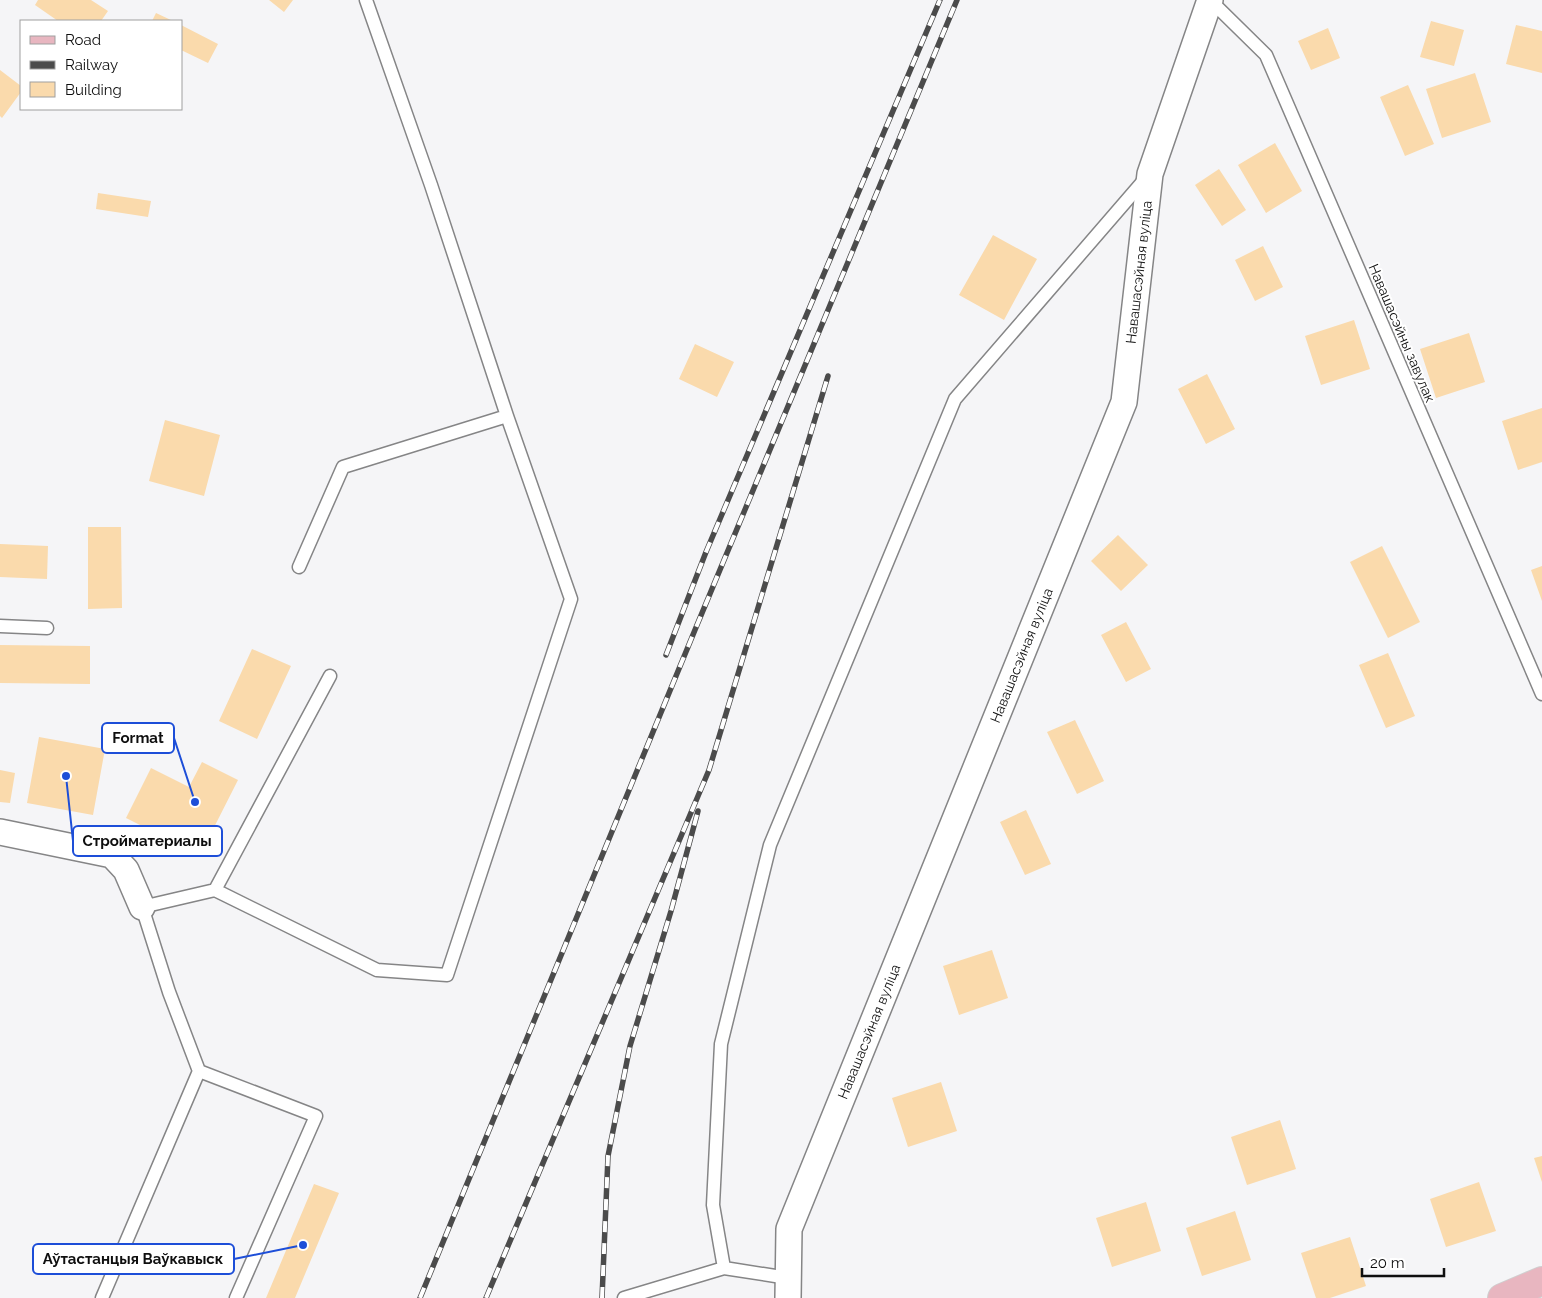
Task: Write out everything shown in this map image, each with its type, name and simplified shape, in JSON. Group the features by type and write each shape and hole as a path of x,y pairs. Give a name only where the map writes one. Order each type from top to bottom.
{"main road":[{"path":"1502,1298 1542,1281"}],"street":[{"name":"Навашасэйная вуліца","path":"788,1288 789,1229 1124,402 1150,174 1210,0"},
{"path":"0,832 112,855 126,870 142,907"}],"lane":[{"path":"102,1298 199,1071 169,992 142,907 215,890 377,970 447,975 571,600 507,416 431,185 366,0"},
{"name":"Навашасэйны завулак","path":"1210,0 1266,55 1542,694"},
{"path":"724,1268 712,1205 721,1044 770,844 955,399 1150,174"},
{"path":"299,567 343,467 507,416"},
{"path":"0,626 46,628"},
{"path":"215,890 330,676"},
{"path":"199,1071 316,1116 236,1298"},
{"path":"624,1298 724,1268 788,1288"}],"building":[{"path":"38,0 91,0 108,11 102,20 57,20 35,5"},
{"path":"269,0 293,0 284,12"},
{"path":"156,13 171,20 152,20"},
{"path":"1431,21 1464,30 1454,66 1420,57"},
{"path":"1516,25 1542,31 1542,73 1506,64"},
{"path":"182,26 218,44 208,63 182,50"},
{"path":"1328,28 1340,58 1311,70 1298,41"},
{"path":"0,70 20,85 20,93 2,118 0,116"},
{"path":"1475,73 1491,122 1442,138 1426,89"},
{"path":"1408,85 1434,144 1405,156 1380,97"},
{"path":"1275,143 1302,191 1266,213 1238,165"},
{"path":"1219,169 1246,210 1222,226 1195,185"},
{"path":"98,193 151,201 148,217 96,209"},
{"path":"993,235 1037,259 1004,320 959,295"},
{"path":"1263,246 1283,287 1255,301 1235,260"},
{"path":"1354,320 1370,369 1321,385 1305,336"},
{"path":"1469,333 1485,382 1436,398 1420,349"},
{"path":"695,344 734,362 717,397 679,379"},
{"path":"1207,374 1235,429 1206,444 1178,389"},
{"path":"1542,408 1542,462 1518,470 1502,421"},
{"path":"165,420 220,435 204,496 149,481"},
{"path":"88,527 121,527 122,608 88,609"},
{"path":"1118,535 1148,565 1121,591 1091,561"},
{"path":"0,544 48,546 47,579 0,577"},
{"path":"1382,546 1420,622 1388,638 1350,562"},
{"path":"1542,566 1542,601 1531,570"},
{"path":"1126,622 1151,669 1126,682 1101,635"},
{"path":"0,645 90,646 90,684 0,683"},
{"path":"252,649 291,666 257,739 219,721"},
{"path":"1388,653 1415,716 1386,728 1359,665"},
{"path":"1075,720 1104,781 1077,794 1047,732"},
{"path":"39,737 105,749 93,815 27,803"},
{"path":"202,762 238,780 200,855 126,818 151,768 189,787"},
{"path":"0,770 15,773 10,803 0,802"},
{"path":"1026,810 1051,864 1025,875 1000,822"},
{"path":"992,950 1008,998 959,1015 943,966"},
{"path":"941,1082 957,1131 908,1147 892,1098"},
{"path":"1280,1120 1296,1169 1247,1185 1231,1137"},
{"path":"1542,1156 1542,1182 1534,1158"},
{"path":"1479,1182 1496,1231 1446,1247 1430,1199"},
{"path":"314,1184 339,1193 295,1298 266,1298"},
{"path":"1146,1202 1161,1251 1112,1267 1096,1218"},
{"path":"1235,1211 1251,1260 1202,1276 1186,1228"},
{"path":"1350,1237 1366,1286 1330,1298 1316,1298 1301,1253"}],"railway":[{"path":"666,655 706,552 940,0"},
{"path":"420,1298 957,0"},
{"path":"486,1298 709,770 828,376"},
{"path":"602,1298 608,1156 630,1046 671,911 698,811"}],"place":[{"name":"Стройматериалы","path":"66,776"},
{"name":"Format","path":"195,802"},
{"name":"Аўтастанцыя Ваўкавыск","path":"303,1245"}]}
